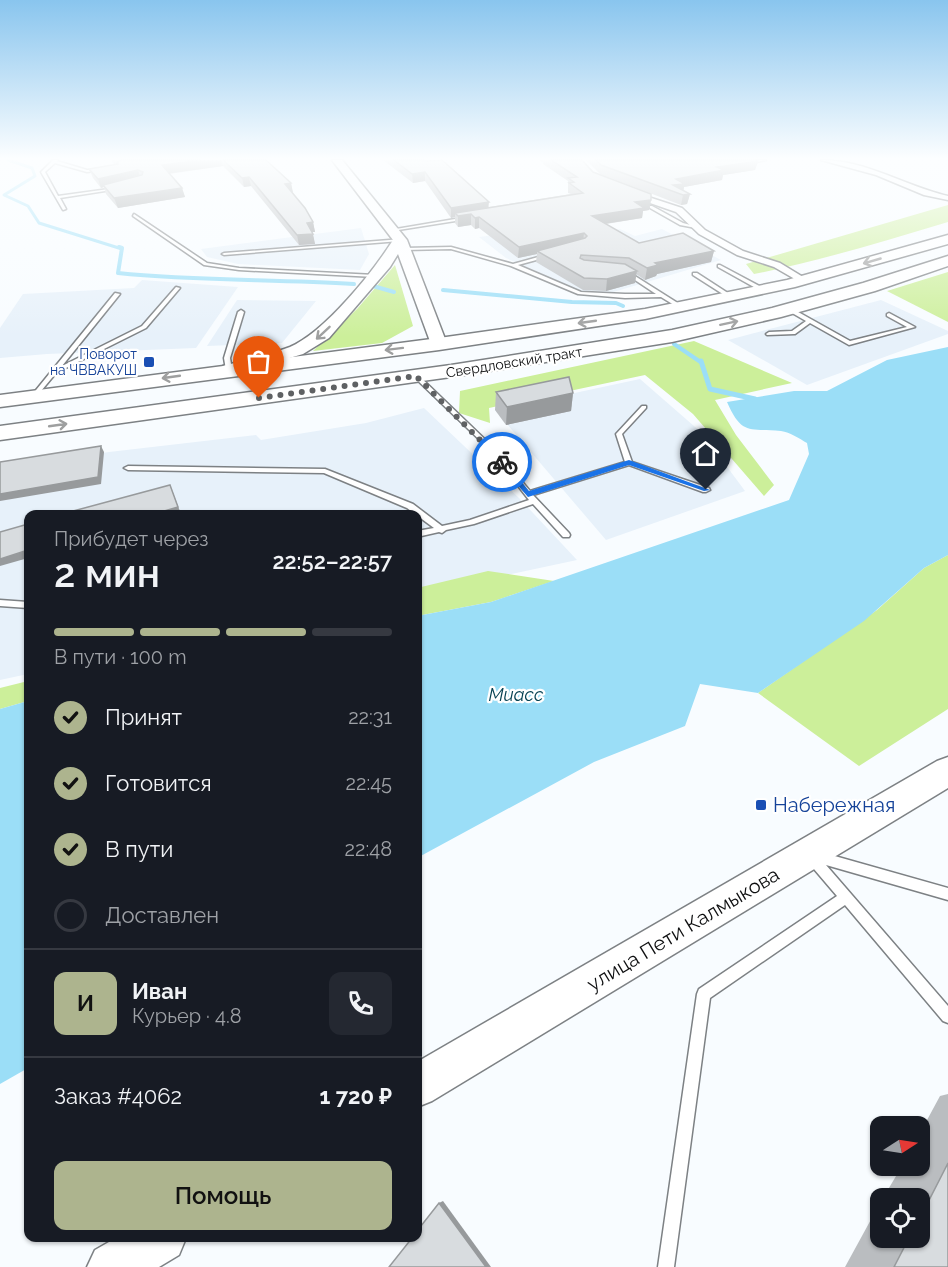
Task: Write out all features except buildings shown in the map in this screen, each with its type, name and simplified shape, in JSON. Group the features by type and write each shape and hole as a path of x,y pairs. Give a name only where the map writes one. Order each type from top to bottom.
{"main road":[{"path":"383,219 399,240 451,371"},
{"name":"Свердловский тракт","path":"0,401 439,344 681,306 803,280 948,239"},
{"path":"229,370 274,358 313,342 323,334 375,276 399,240"},
{"name":"Свердловский тракт","path":"0,433 451,371 672,336 789,309 870,287 948,261"},
{"name":"улица Пети Калмыкова","path":"422,1083 948,771"},
{"path":"112,1267 155,1242"}],"street":[{"path":"688,219 696,227 740,253 777,265 803,280"}],"lane":[{"path":"140,219 206,264 239,269 375,276"},
{"path":"224,254 399,240 467,219"},
{"path":"673,219 696,227"},
{"path":"399,240 451,248 513,265 580,293 625,296 663,295"},
{"path":"513,265 558,252"},
{"path":"720,266 763,290"},
{"path":"615,271 625,272 681,306"},
{"path":"695,274 731,297"},
{"path":"54,372 144,327 178,288"},
{"path":"34,396 117,294"},
{"path":"789,309 849,343 912,327 889,315"},
{"path":"229,370 227,358 241,312"},
{"path":"769,334 794,333 809,321"},
{"path":"416,376 492,449 534,501 566,535"},
{"path":"629,463 619,434 644,407"},
{"path":"528,494 629,463 706,490"},
{"path":"128,468 325,471 415,510"},
{"path":"422,533 442,530 534,501"},
{"path":"422,515 442,530"},
{"path":"0,603 24,605"},
{"path":"809,854 948,894"},
{"path":"809,854 948,1016"},
{"path":"666,1267 704,994 846,897"}],"shaded area":[{"path":"562,226 577,236 620,229 635,236 662,229 721,260 600,296 578,290 506,258 479,237"},
{"path":"361,228 369,254 360,270 238,264 207,257 201,249"},
{"path":"142,280 238,287 196,348 0,358 0,328 23,294 134,288"},
{"path":"237,300 316,301 282,343 207,346"},
{"path":"881,300 948,331 948,334 807,385 728,340"},
{"path":"640,379 702,433 745,491 606,540 495,410"},
{"path":"424,408 519,498 577,560 422,593 422,510 24,510 24,675 0,680 0,469 109,452 256,435 261,440 366,423"}],"green space":[{"path":"900,219 948,219 948,222 876,243 754,274 746,264"},
{"path":"395,265 413,326 382,343 313,351 357,309"},
{"path":"948,272 948,322 887,291"},
{"path":"694,341 792,383 715,400 736,435 774,485 764,496 693,414 645,375 489,408 490,423 459,413 460,391"},
{"path":"948,555 948,709 859,766 758,693 877,610 924,568"},
{"path":"488,571 554,581 491,602 422,615 422,587"},
{"path":"24,682 24,702 0,709 0,688"}],"water":[{"name":"Миасс","path":"948,347 948,555 924,568 864,621 758,693 700,684 685,726 594,762 422,855 422,615 491,602 789,500 809,454 807,443 784,432 748,428 742,425 732,413 727,402 794,391 827,391 887,360"},
{"path":"24,702 24,1070 0,1084 0,709"}],"waterway":[{"path":"36,219 39,223 122,249"},
{"path":"119,247 122,249"},
{"path":"122,249 118,273 354,284"},
{"path":"373,286 394,292"},
{"path":"443,290 572,302 616,303 623,306"},
{"path":"674,344 702,363"},
{"path":"702,363 710,389 755,399"}],"way so far":[{"path":"259,398 416,376 492,449 502,462"}],"place":[{"name":"Поворот на ЧВВАКУШ","path":"149,362"},
{"name":"Набережная","path":"761,805"}],"route":[{"path":"502,462 528,494 629,463 706,490"}]}
